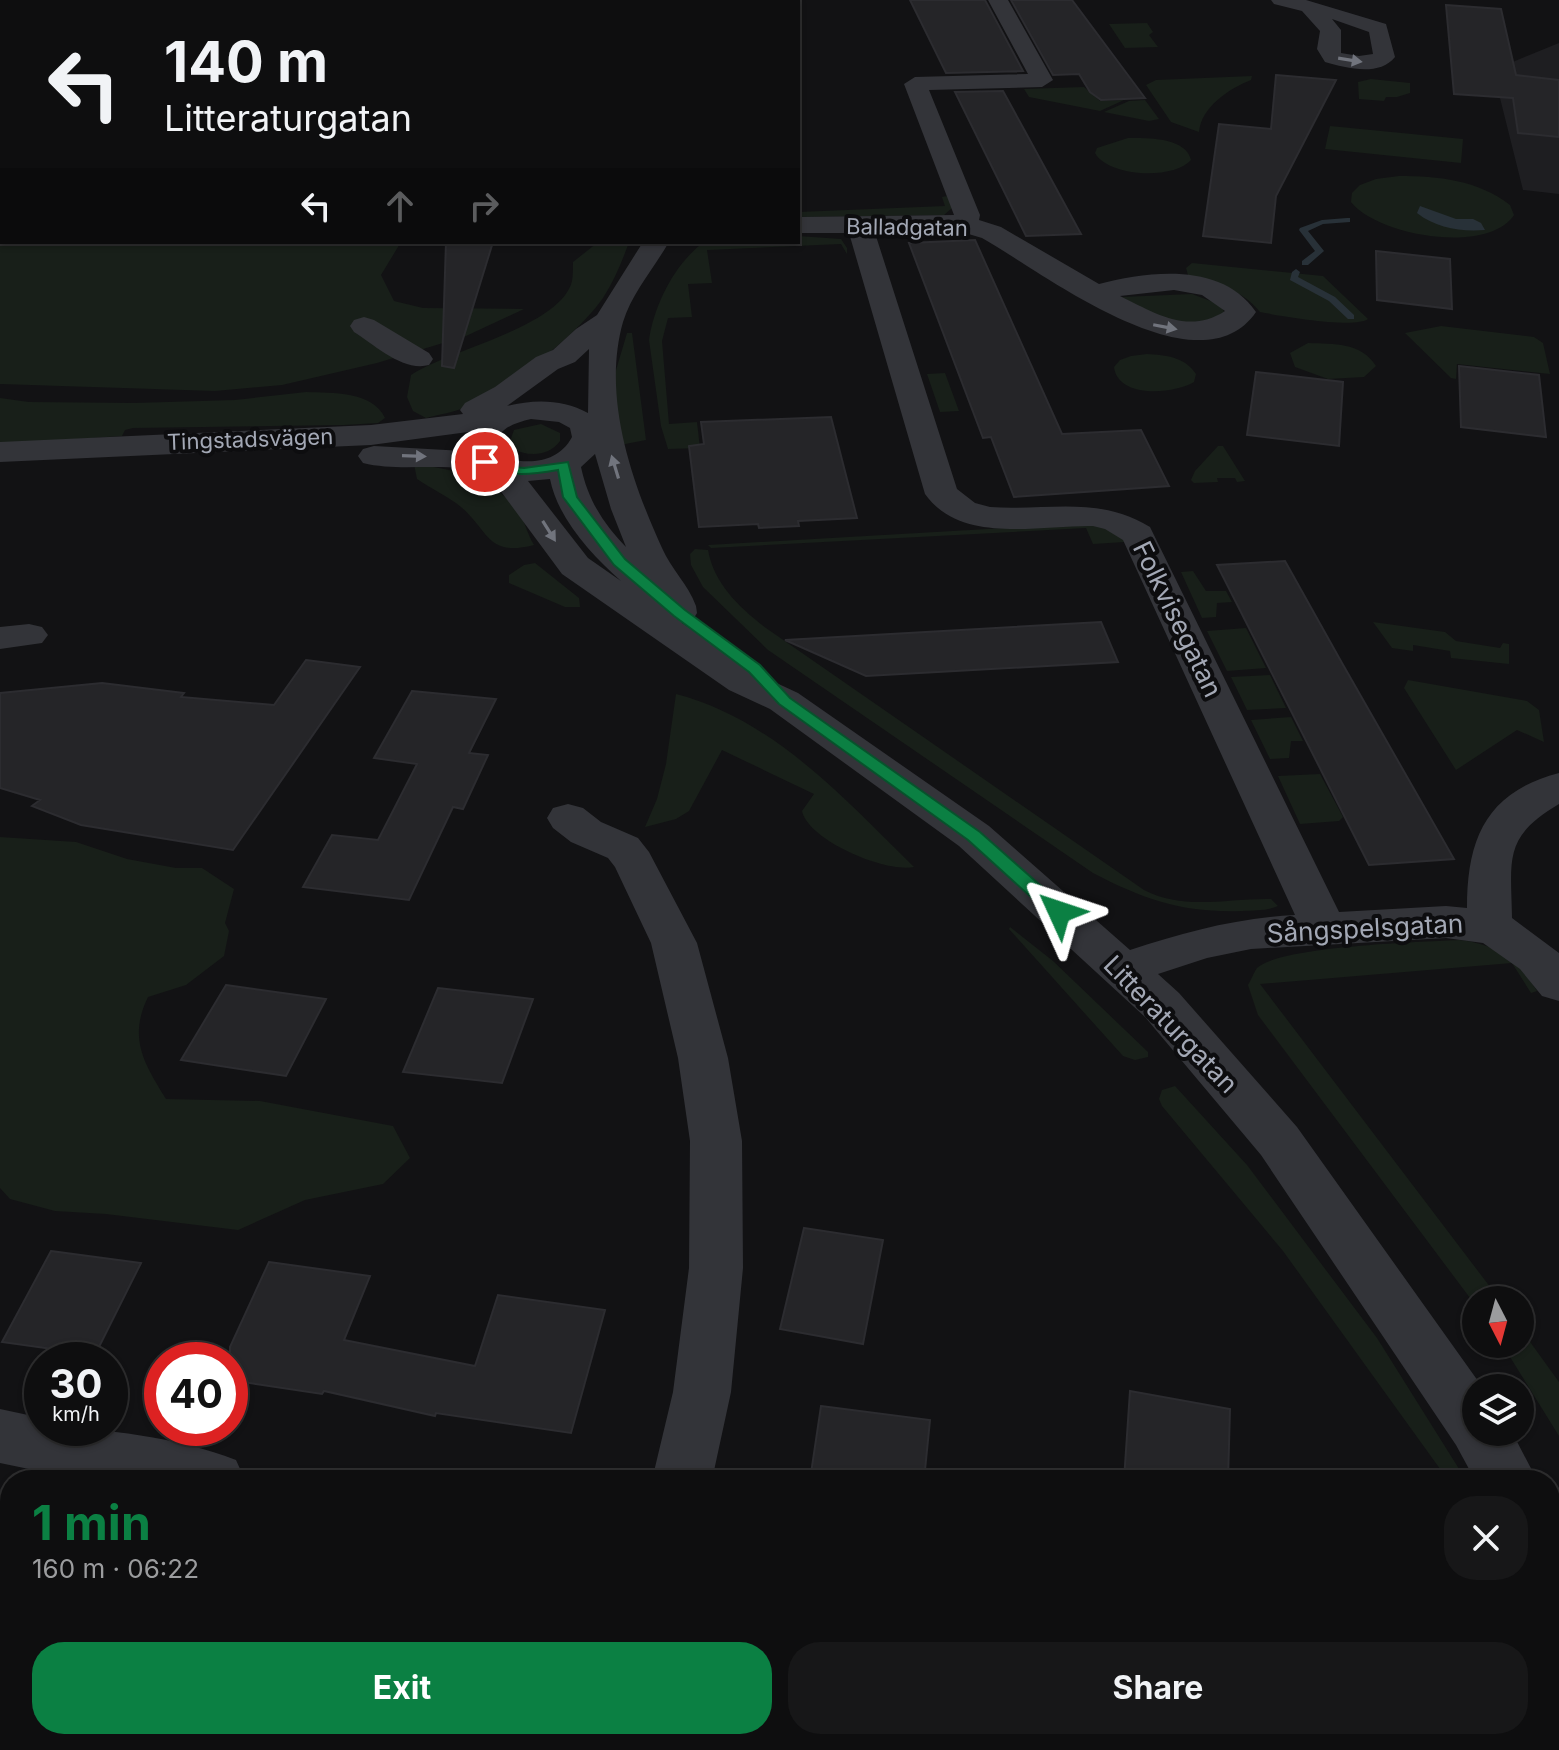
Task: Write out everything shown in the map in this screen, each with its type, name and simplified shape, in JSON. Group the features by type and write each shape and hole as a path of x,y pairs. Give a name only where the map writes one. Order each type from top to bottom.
{"street":[{"path":"965,223 967,215 915,84 1042,80 998,0"},
{"path":"1281,0 1315,8"},
{"name":"Balladgatan","path":"800,225 965,223 992,233 1096,293"},
{"name":"Folkvisegatan","path":"860,226 895,349 942,494 952,505 983,516 1094,516 1127,523 1138,534 1324,928"},
{"path":"655,244 609,320 604,358 606,423 614,464 635,528 651,563 677,597 679,613"},
{"path":"507,416 547,410 573,415 584,422 588,439 582,452 564,465 535,471 493,466 479,454 479,438 483,431 507,416 556,372 564,356 586,335 609,320"},
{"path":"364,326 418,359"},
{"path":"453,423 506,394 547,363 564,356"},
{"path":"573,415 589,373 604,358"},
{"name":"Tingstadsvägen","path":"0,452 371,435 507,416"},
{"name":"Tingstadsvägen","path":"0,469 410,456 493,466"},
{"name":"Litteraturgatan","path":"564,465 570,497 619,562 679,613 754,668 784,701"},
{"name":"Litteraturgatan","path":"493,466 575,566 743,682 784,701 974,836 1162,1005 1279,1141 1462,1405"},
{"name":"Sångspelsgatan","path":"1123,969 1201,943 1251,933 1446,922 1489,926 1491,870 1500,833 1511,817 1559,786"},
{"path":"568,818 586,832 623,848 634,862 674,943 703,1058 716,1141 716,1268 702,1392 684,1470"},
{"path":"1489,926 1525,946 1559,984"},
{"path":"0,1436 166,1470"},
{"path":"1488,1446 1501,1470"}],"shaded area":[{"path":"1147,23 1153,32 1149,35 1158,47 1125,48 1109,24"},
{"path":"1559,43 1559,194 1523,190 1493,70"},
{"path":"1252,76 1251,80 1226,93 1211,107 1199,132 1171,122 1146,85 1156,80"},
{"path":"1371,79 1410,83 1410,93 1386,97 1384,101 1359,99 1358,82"},
{"path":"1084,87 1100,101 1124,100 1100,111 1029,97 1024,89"},
{"path":"1145,100 1159,119 1149,121 1104,112 1129,101"},
{"path":"1330,126 1463,139 1461,163 1325,149"},
{"path":"1128,138 1174,143 1188,152 1191,160 1171,171 1142,173 1113,167 1095,153 1097,148"},
{"path":"1399,176 1428,177 1471,185 1510,205 1514,215 1501,227 1481,235 1433,236 1384,224 1351,202 1352,193 1360,185"},
{"path":"947,196 952,208 944,215 800,217 800,212 945,206 942,197"},
{"path":"1420,206 1456,219 1473,219 1481,223 1485,230 1441,225 1417,213"},
{"path":"800,236 841,239 847,254 841,244 707,250 712,283 688,284 692,317 668,318 662,341 669,424 697,422 700,448 668,449 661,426 649,340 661,299 675,273 702,244 800,244"},
{"path":"0,244 400,244 381,275 394,301 423,308 524,309 466,336 377,363 282,385 215,391 0,384"},
{"path":"596,244 628,244 603,298 578,327 544,357 490,395 468,406 426,418 413,411 407,397 411,375 501,336 547,312 563,297 572,281 573,262"},
{"path":"1192,263 1323,276 1368,319 1348,323 1260,312 1236,293 1188,275 1186,268"},
{"path":"1192,294 1221,305 1224,312 1197,323 1185,324 1160,317 1122,297"},
{"path":"1441,326 1534,337 1543,343 1550,374 1457,364 1456,379 1451,378 1405,333"},
{"path":"627,333 632,333 646,440 620,445 614,377"},
{"path":"1308,343 1355,348 1376,366 1364,377 1328,379 1295,367 1290,353"},
{"path":"1147,354 1181,360 1196,374 1194,382 1161,391 1125,385 1114,367 1120,360"},
{"path":"945,373 959,411 940,412 927,374"},
{"path":"306,392 362,398 379,409 385,418 378,423 344,425 133,428 125,430 122,436 0,444 0,398 29,402 134,403 235,400"},
{"path":"541,424 560,433 560,441 550,450 537,454 511,448 514,430"},
{"path":"1218,446 1223,446 1245,481 1217,478 1218,482 1194,483 1191,480 1195,471"},
{"path":"414,464 471,476 496,490 520,514 534,545 507,548 498,545 461,507 417,479"},
{"path":"1056,525 1101,526 1124,539 1124,542 1093,544 1086,528 711,548 708,545"},
{"path":"695,549 708,550 722,584 766,628 1144,890 1190,902 1271,899 1278,906 1242,911 1183,907 1130,891 1093,873 768,650 703,587 691,565 690,554"},
{"path":"535,563 579,598 580,607 565,607 509,583 509,575 524,565"},
{"path":"1193,571 1206,591 1226,591 1232,602 1217,603 1216,617 1202,618 1181,572"},
{"path":"1373,622 1445,632 1456,641 1500,648 1503,643 1509,644 1509,664 1451,658 1450,651 1413,645 1413,651 1392,648"},
{"path":"1246,628 1266,668 1227,671 1207,631"},
{"path":"1270,675 1286,708 1247,710 1231,677"},
{"path":"1408,680 1527,701 1539,710 1544,742 1517,730 1456,770 1404,688"},
{"path":"676,694 711,706 776,742 834,789 914,867 901,868 867,860 832,843 807,822 802,811 814,794 722,750 689,811 676,819 645,827 657,799 666,764"},
{"path":"1291,717 1303,741 1291,741 1289,758 1270,759 1251,720"},
{"path":"1320,774 1343,817 1339,821 1300,824 1278,776"},
{"path":"0,837 76,842 127,859 176,868 202,868 234,889 225,923 229,931 224,956 186,985 148,997 142,1012 139,1025 141,1050 166,1099 260,1101 393,1126 410,1158 383,1184 305,1200 238,1230 55,1211 10,1199 0,1188"},
{"path":"1010,927 1053,961 1148,1052 1148,1057 1135,1060 1123,1056"},
{"path":"1459,940 1485,945 1514,962 1537,991 1531,993 1512,963 1260,984 1489,1286 1462,1287 1258,1015 1248,985 1257,968 1293,955 1353,946"},
{"path":"1175,1086 1247,1165 1377,1338 1460,1470 1441,1470 1283,1251 1162,1106 1159,1099 1162,1090"},
{"path":"1534,1347 1559,1382 1559,1436 1534,1396 1534,1374 1521,1374 1511,1358 1534,1358"}],"building":[{"path":"910,0 985,0 1023,71 946,73"},
{"path":"1011,0 1072,0 1145,98 1101,100 1090,92 1079,74 1053,75"},
{"path":"1446,5 1501,9 1516,75 1559,80 1559,137 1518,133 1513,98 1454,94"},
{"path":"1276,75 1336,80 1276,196 1271,243 1203,236 1219,124 1271,129"},
{"path":"1003,91 1081,234 1026,236 955,92"},
{"path":"975,240 1062,434 1141,430 1169,486 1014,497 991,437 983,438 909,243"},
{"path":"446,244 492,244 454,368 442,366"},
{"path":"1376,251 1450,259 1452,309 1377,300"},
{"path":"1459,366 1539,375 1546,437 1461,427"},
{"path":"1256,372 1343,382 1339,446 1247,435"},
{"path":"831,417 857,518 798,521 799,526 759,528 758,524 699,527 689,446 704,444 701,422"},
{"path":"1285,561 1454,859 1369,865 1217,565"},
{"path":"1101,622 1118,662 866,676 785,640"},
{"path":"306,660 360,667 233,850 81,825 32,806 40,800 0,788 0,693 102,683 184,693 181,697 274,705"},
{"path":"412,691 496,699 469,753 488,755 463,809 453,807 409,900 303,887 332,835 378,840 417,764 374,758"},
{"path":"226,985 326,999 286,1076 181,1060"},
{"path":"438,988 533,999 502,1083 403,1072"},
{"path":"804,1228 883,1240 863,1344 780,1329"},
{"path":"51,1251 141,1263 102,1342 24,1342 24,1345 2,1342"},
{"path":"269,1262 370,1276 344,1340 475,1366 498,1295 605,1310 571,1433 436,1413 435,1416 324,1391 322,1394 248,1383 248,1342 232,1342"},
{"path":"1130,1391 1230,1409 1228,1470 1125,1470"},
{"path":"821,1406 930,1420 925,1470 811,1470"}],"waterway":[{"path":"1305,263 1320,251 1303,230 1322,222 1347,220"},
{"path":"1296,272 1293,278 1332,299 1351,317"}],"route":[{"path":"485,462 502,470 524,472 564,465 570,497 619,562 679,613 754,668 784,701 974,836 1059,912"}]}
